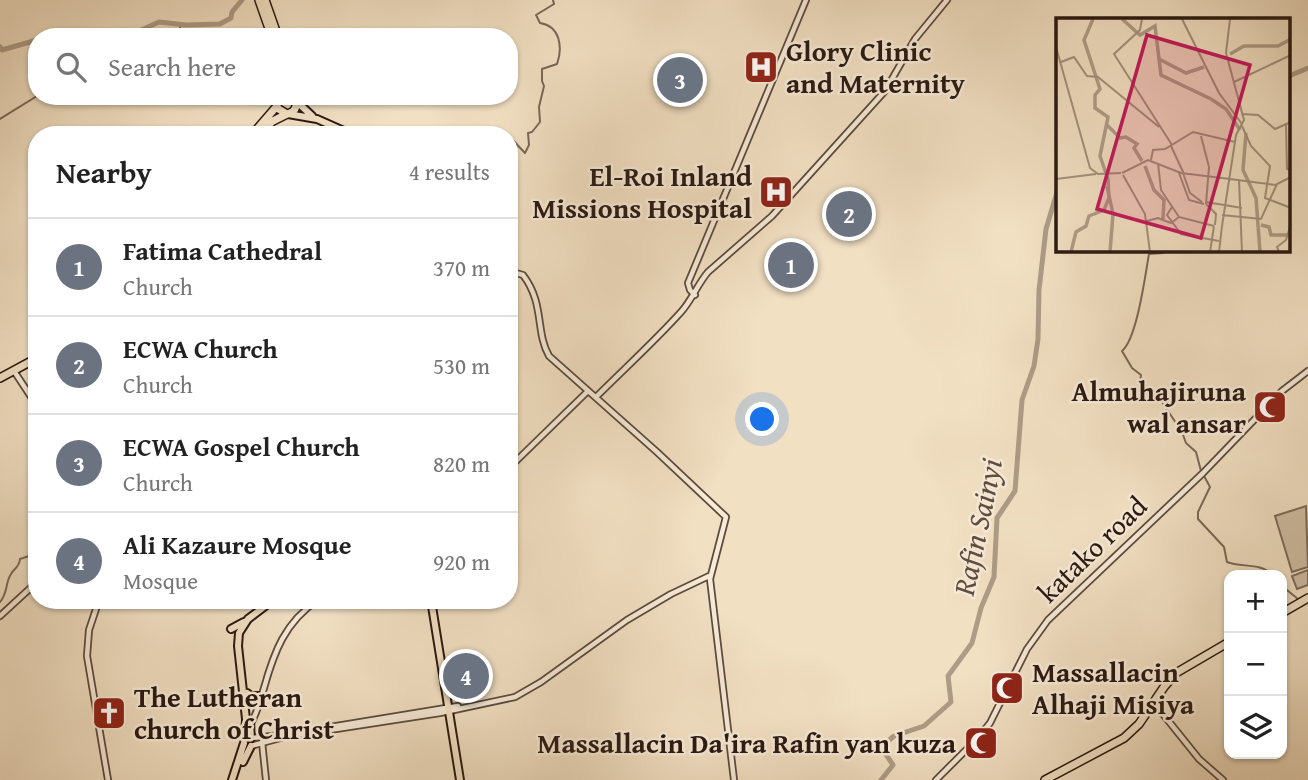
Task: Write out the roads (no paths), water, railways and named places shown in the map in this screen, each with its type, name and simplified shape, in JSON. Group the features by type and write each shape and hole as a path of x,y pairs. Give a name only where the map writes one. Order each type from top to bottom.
{"highway":[{"path":"259,0 269,28"},
{"path":"265,0 275,28"},
{"path":"259,126 274,105"},
{"path":"279,105 281,113 287,114"},
{"path":"267,126 296,108 295,105"},
{"path":"0,373 28,359"},
{"path":"0,378 28,361"},
{"path":"1287,612 1308,600"},
{"path":"1045,780 1124,738 1139,724 1172,682 1224,647"},
{"path":"1052,780 1133,735 1155,704"}],"main road":[{"path":"301,105 317,119"},
{"path":"287,114 317,119 333,126"},
{"path":"249,741 238,646 230,630 262,609"},
{"path":"431,609 458,780"},
{"path":"238,646 240,629 251,617"},
{"path":"234,780 249,741 250,725 241,638 251,617"},
{"path":"247,693 261,696"}],"street":[{"path":"695,295 688,283 806,0"},
{"path":"596,397 682,311 708,272 772,216 884,91 915,39 947,0"},
{"path":"518,274 523,275 536,297 549,356 726,517 709,576 734,780"},
{"path":"14,370 28,392"},
{"name":"katako road","path":"936,780 984,732 1027,649 1048,620 1203,473 1282,391 1308,371"},
{"path":"518,459 588,391"},
{"path":"249,741 505,700 524,693 628,620 671,594 709,576"},
{"path":"0,616 28,590"},
{"path":"96,609 87,647 107,780"},
{"path":"250,725 257,712 276,650 286,630 306,609"},
{"path":"1155,704 1199,759 1223,780"},
{"path":"249,741 261,742 446,710"},
{"path":"261,742 266,780"}],"waterway":[{"path":"146,28 159,22 186,25 220,24 231,18 232,12 242,0"},
{"path":"518,146 525,153 529,145 528,133 540,122 539,107 544,86 542,69 557,64 560,44 556,33 552,28 540,23 536,15 554,4 553,0"},
{"path":"180,24 180,28"},
{"path":"0,47 2,50 28,43"},
{"name":"Rafin Sainyi","path":"1290,76 1308,68"},
{"path":"0,119 28,102"},
{"name":"Rafin Sainyi","path":"881,780 893,765 881,747 894,736 924,726 951,702 948,676 972,643 981,608 994,577 997,518 1015,491 1022,400 1034,366 1046,229 1056,196"},
{"path":"1162,252 1149,254 1136,321 1122,351 1132,368 1141,375 1139,391 1146,400 1156,398 1162,402 1182,432 1186,443 1196,452 1201,471"},
{"path":"1204,476 1210,487 1198,512 1198,519 1224,547 1227,562 1265,570"},
{"path":"0,602 20,559 28,556"},
{"path":"1287,590 1298,599"}],"place":[{"name":"Glory Clinic and Maternity","path":"761,67"},
{"name":"ECWA Gospel Church","path":"680,80"},
{"name":"El-Roi Inland Missions Hospital","path":"776,192"},
{"name":"ECWA Church","path":"849,214"},
{"name":"Fatima Cathedral","path":"791,265"},
{"name":"Almuhajiruna wal ansar","path":"1270,407"},
{"name":"Ali Kazaure Mosque","path":"466,676"},
{"name":"Massallacin Alhaji Misiya","path":"1007,688"},
{"name":"The Lutheran church of Christ","path":"109,713"},
{"name":"Massallacin Da'ira Rafin yan kuza","path":"981,743"}]}
